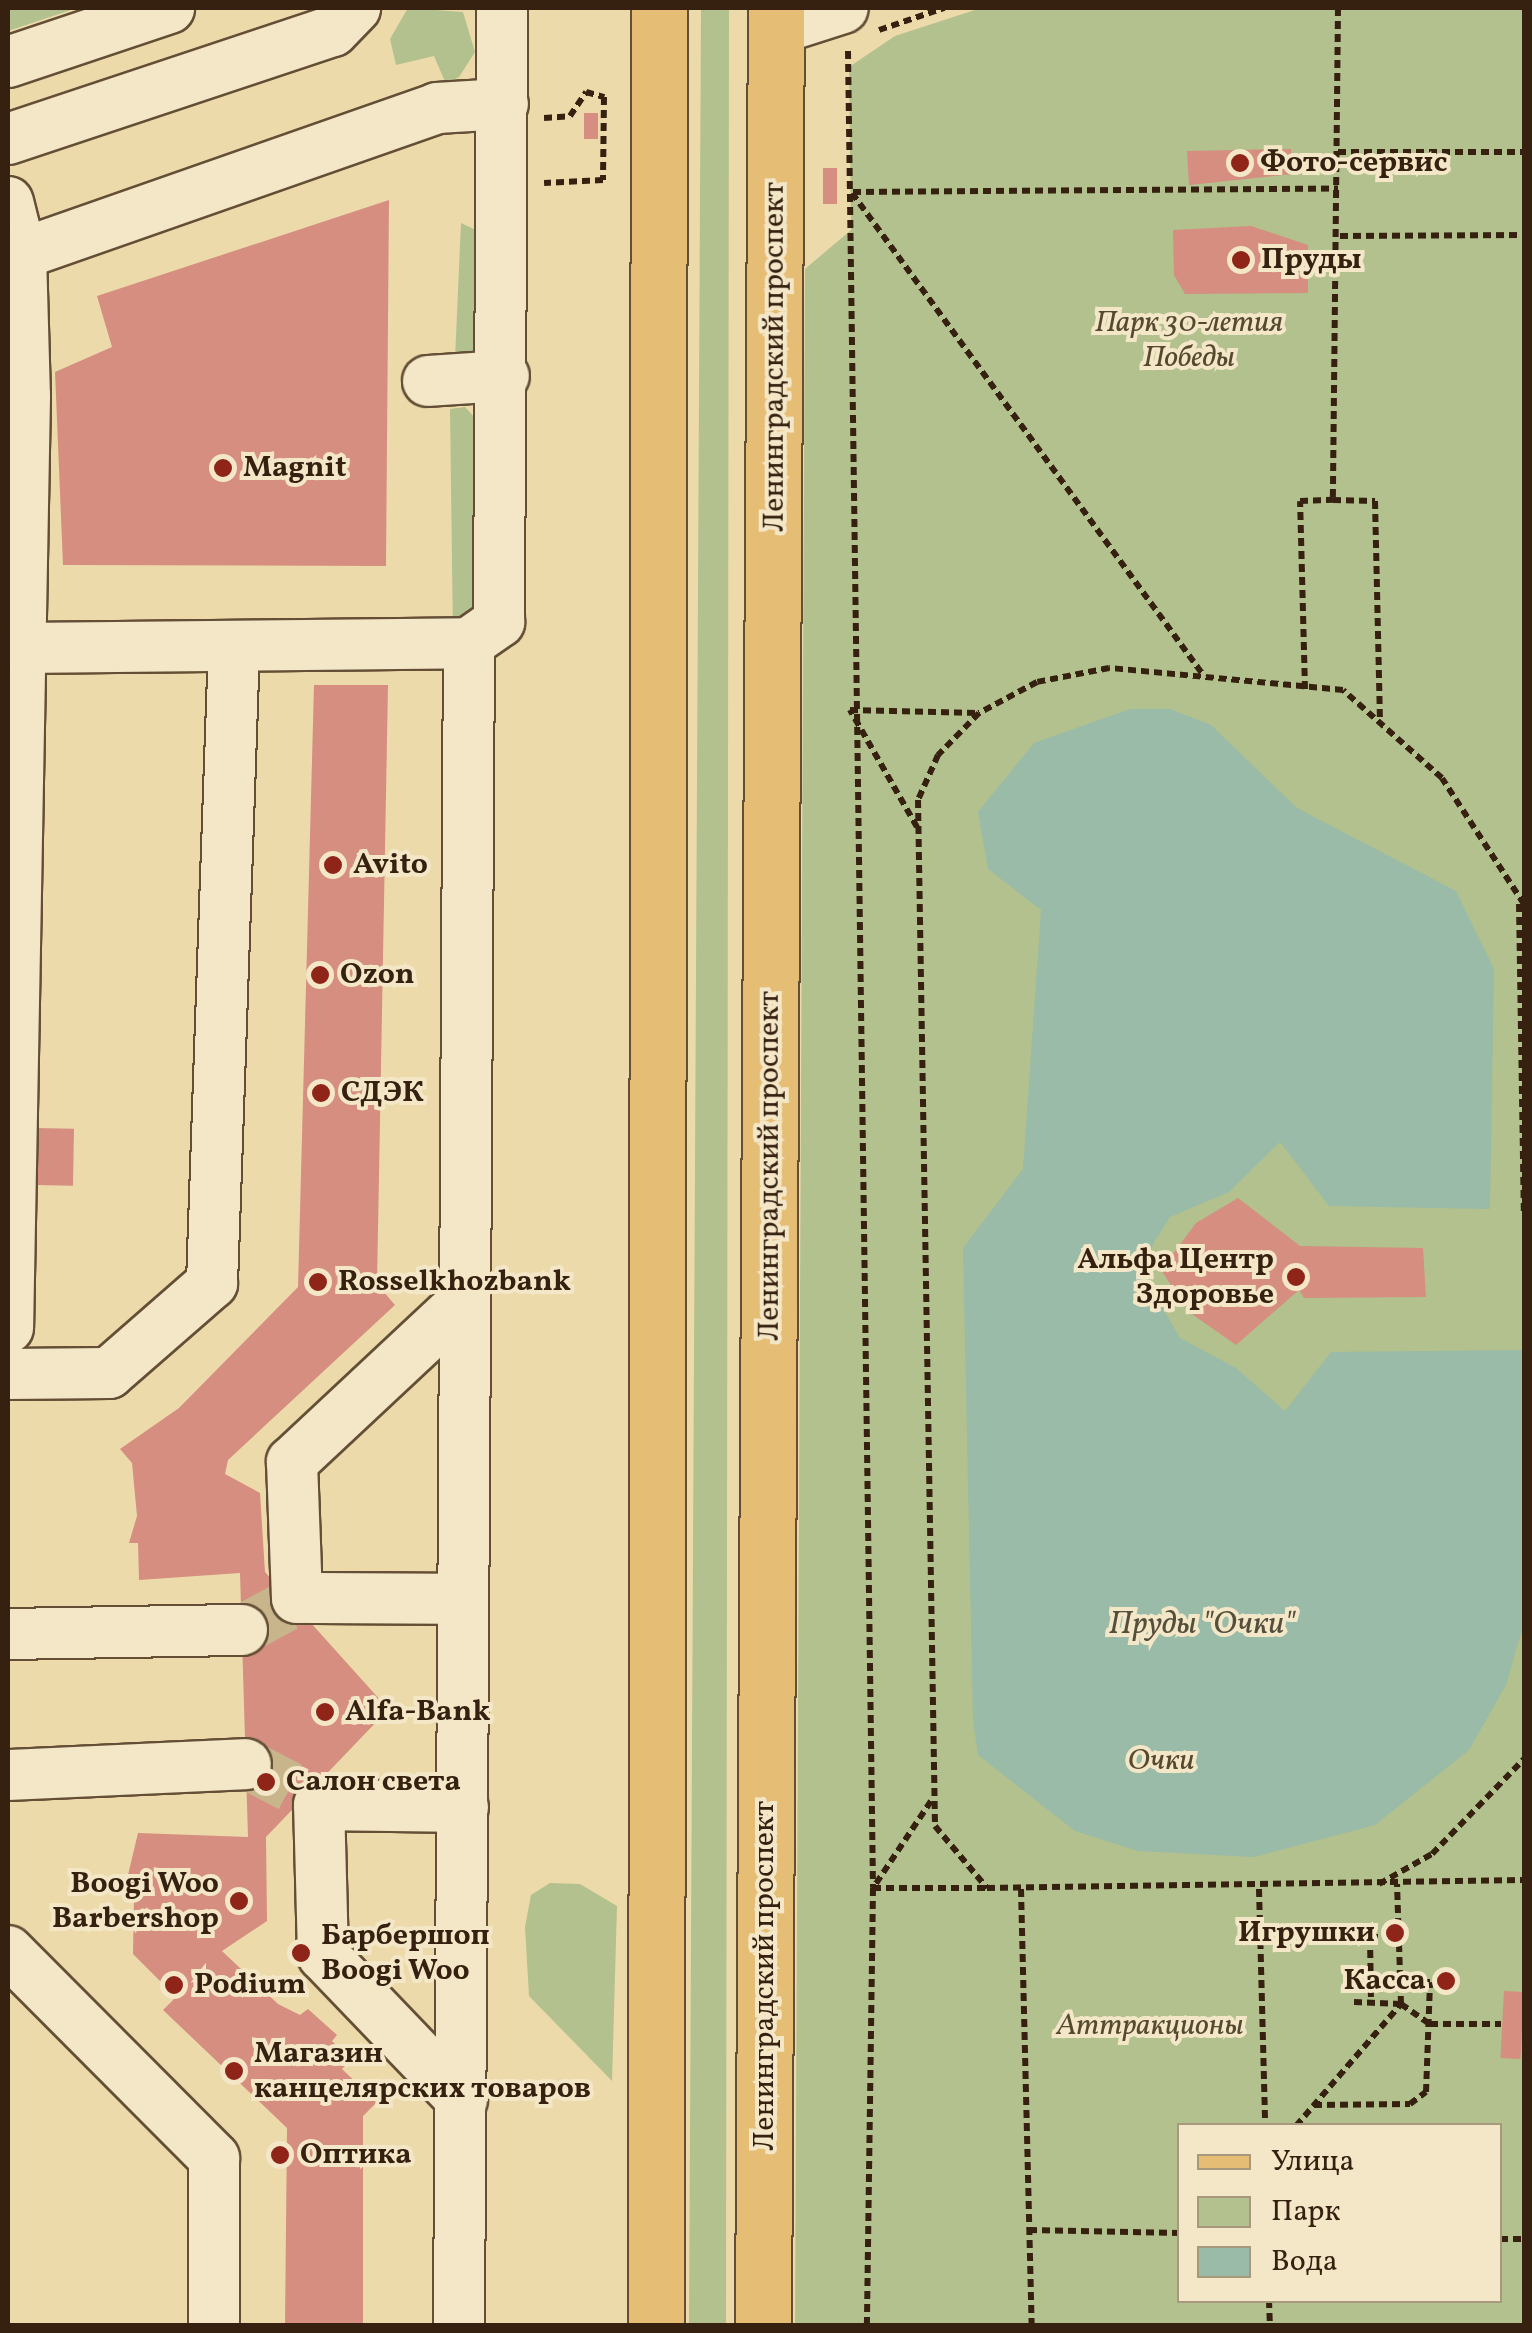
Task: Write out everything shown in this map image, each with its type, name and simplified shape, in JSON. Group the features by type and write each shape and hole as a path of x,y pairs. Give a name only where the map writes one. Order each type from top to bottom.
{"main road":[{"path":"656,2326 659,8"},
{"name":"Ленинградский проспект","path":"763,2326 777,18"}],"street":[{"path":"8,62 169,8"},
{"path":"8,138 333,31 354,8"},
{"path":"15,623 234,648 469,643 500,622 504,376 502,8"},
{"path":"777,18 843,8"},
{"path":"21,254 436,108 504,104"},
{"path":"8,202 21,254 10,864 8,1362"},
{"path":"428,382 504,376"},
{"path":"459,2326 462,1302 469,643"},
{"path":"8,1374 108,1373 212,1283 234,648"},
{"path":"462,1302 292,1462 295,1601 463,1599"},
{"path":"8,1634 242,1630"},
{"path":"8,1776 246,1764"},
{"path":"462,2100 322,1955 313,1800 463,1807"},
{"path":"8,1950 214,2158 214,2326"}],"path":[{"path":"866,2326 873,1888 850,710 852,192 847,42 944,8"},
{"path":"1333,500 1340,236 1338,8"},
{"path":"539,183 603,180 604,96 586,92 570,116"},
{"path":"1338,152 1524,152"},
{"path":"852,192 1338,189"},
{"path":"852,192 1204,677"},
{"path":"1340,236 1524,236"},
{"path":"1305,689 1300,501 1375,501 1380,724"},
{"path":"987,1888 935,1826 932,1799 918,800 938,755 980,713 1038,682 1110,668 1343,690 1442,778 1522,904 1524,1216"},
{"path":"850,710 980,713"},
{"path":"850,710 918,828"},
{"path":"1376,1885 1432,1854 1524,1760"},
{"path":"873,1888 932,1799"},
{"path":"873,1888 1259,1889 1524,1880"},
{"path":"1298,2123 1402,2004 1397,1884"},
{"path":"1022,1889 1032,2326"},
{"path":"1259,1889 1264,2123"},
{"path":"1341,1937 1401,1936"},
{"path":"1370,1937 1371,2002"},
{"path":"1313,2105 1418,2100 1431,2083 1430,1982 1402,1982"},
{"path":"1354,2002 1402,2004 1430,2024 1501,2024"},
{"path":"1029,2230 1177,2233"}],"green space":[{"path":"8,8 77,8 8,31"},
{"path":"408,8 463,12 475,52 459,77 446,84 434,56 396,65 390,39"},
{"path":"701,8 729,8 726,2326 689,2325"},
{"name":"Очки","path":"981,8 1524,8 1524,2325 795,2326 805,269 851,230 849,67 895,36"},
{"path":"461,223 478,231 480,350 468,360 455,359"},
{"path":"465,407 476,419 482,593 471,622 453,635 450,409"},
{"path":"550,1883 580,1884 617,1906 612,2081 529,1996 525,1927 531,1895"}],"water":[{"name":"Пруды \"Очки\"","path":"1130,709 1170,709 1211,725 1297,808 1456,891 1494,969 1490,1209 1329,1206 1280,1142 1229,1192 1170,1217 1153,1244 1144,1276 1180,1338 1236,1368 1285,1411 1331,1352 1524,1350 1524,1623 1506,1685 1469,1750 1375,1825 1254,1857 1138,1851 1075,1831 978,1755 973,1720 963,1248 1023,1169 1041,910 988,869 978,812 1034,743"}],"building":[{"path":"584,113 598,113 598,139 584,139"},
{"name":"Фото-сервис","path":"1291,149 1293,174 1189,185 1187,151"},
{"path":"823,168 837,168 837,204 823,204"},
{"name":"Magnit","path":"389,200 386,566 63,565 55,372 112,347 97,296"},
{"name":"Пруды","path":"1251,226 1308,245 1308,293 1185,294 1174,275 1173,230"},
{"path":"314,685 388,685 377,1284 395,1305 228,1460 225,1474 260,1493 265,1572 382,1702 382,1716 266,1837 267,1921 222,1951 278,2004 300,2015 308,2009 337,2035 332,2041 351,2059 342,2069 377,2102 363,2116 363,2326 285,2326 287,2128 163,2010 176,1997 133,1954 134,1897 123,1896 138,1833 248,1837 240,1573 139,1580 138,1543 129,1543 137,1516 132,1463 120,1449 179,1408 298,1287"},
{"path":"35,1128 74,1129 73,1186 34,1185"},
{"name":"Альфа Центр Здоровье","path":"1238,1198 1300,1246 1423,1248 1426,1297 1304,1298 1299,1290 1236,1345 1189,1312 1161,1270 1196,1223"},
{"name":"Касса","path":"1440,1973 1452,1973 1452,1989 1440,1989"},
{"path":"1504,1991 1524,1992 1520,2059 1500,2058"}],"tunnel":[{"path":"242,1630 292,1603"},
{"path":"246,1764 306,1795"}],"place":[{"name":"Фото-сервис","path":"1240,163"},
{"name":"Пруды","path":"1241,260"},
{"name":"Magnit","path":"223,468"},
{"name":"Avito","path":"333,865"},
{"name":"Ozon","path":"320,975"},
{"name":"СДЭК","path":"321,1093"},
{"name":"Альфа Центр Здоровье","path":"1296,1277"},
{"name":"Rosselkhozbank","path":"318,1282"},
{"name":"Alfa-Bank","path":"325,1712"},
{"name":"Салон света","path":"266,1782"},
{"name":"Boogi Woo Barbershop","path":"239,1901"},
{"name":"Игрушки","path":"1395,1933"},
{"name":"Барбершоп Boogi Woo","path":"301,1953"},
{"name":"Касса","path":"1446,1981"},
{"name":"Podium","path":"174,1985"},
{"name":"Магазин канцелярских товаров","path":"234,2071"},
{"name":"Оптика","path":"280,2155"}],"park label":[{"name":"Парк 30-летия Победы","path":"1189,340"},
{"name":"Аттракционы","path":"1150,2026"}]}
